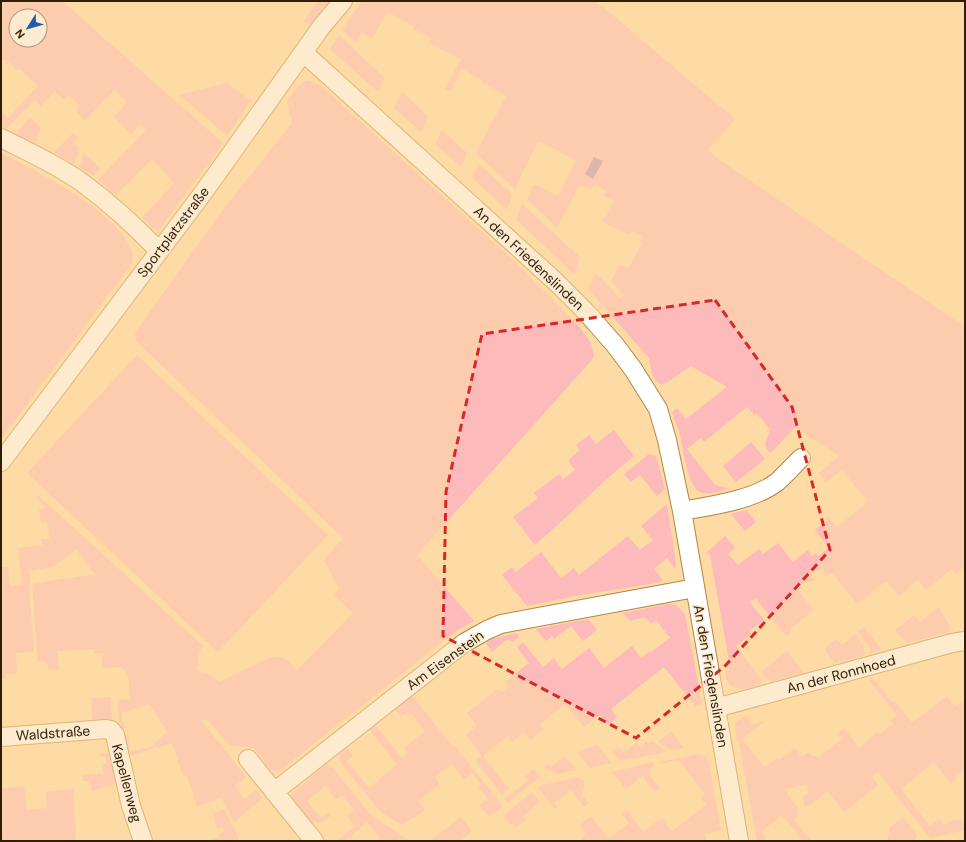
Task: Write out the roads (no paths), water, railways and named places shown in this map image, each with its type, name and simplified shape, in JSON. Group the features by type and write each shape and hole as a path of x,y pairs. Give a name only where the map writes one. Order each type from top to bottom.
{"street":[{"name":"Sportplatzstraße","path":"1,462 203,193 322,26 343,1"},
{"name":"An den Friedenslinden","path":"304,52 556,282 587,313 615,345 633,369 658,409 667,440 682,511 739,841"},
{"path":"1,138 38,156 83,183 135,226 159,251"},
{"path":"682,511 729,502 757,493 776,483 801,458"},
{"name":"Am Eisenstein","path":"274,792 464,643 486,630 501,624 695,588"},
{"name":"An der Ronnhoed","path":"716,708 952,643 965,641"},
{"name":"Waldstraße","path":"1,737 106,730"},
{"name":"Kapellenweg","path":"106,730 111,730 114,735 131,806 143,841"},
{"path":"248,759 314,841"}]}
